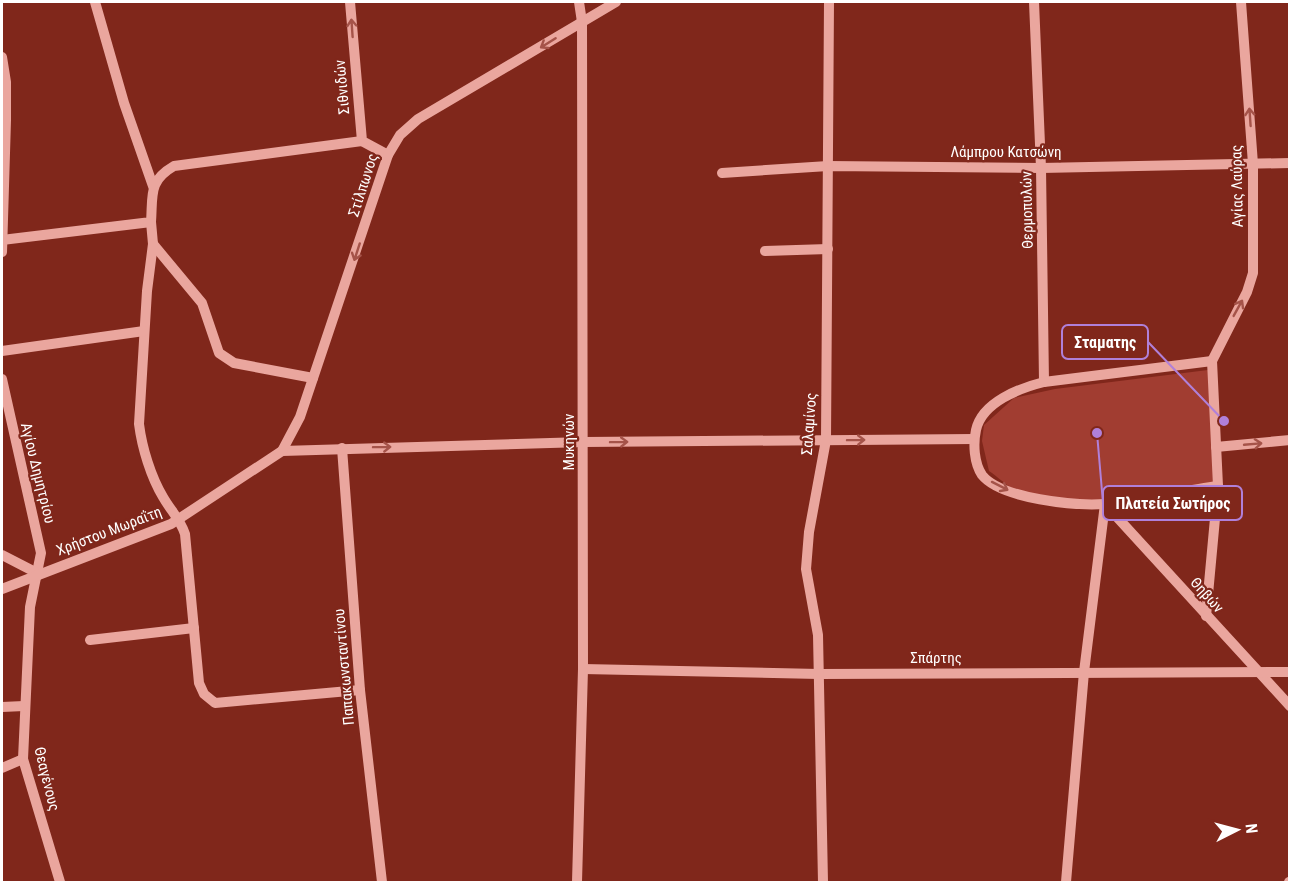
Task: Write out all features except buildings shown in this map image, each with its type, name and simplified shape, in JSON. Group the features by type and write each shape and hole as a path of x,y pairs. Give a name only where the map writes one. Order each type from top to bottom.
{"street":[{"path":"95,2 118,83 153,186 151,222 153,243 139,413 141,440 162,495 180,519 188,550 199,683 204,694 215,703 360,690"},
{"name":"Σιθνιδών","path":"350,2 362,141"},
{"name":"Μυκηνών","path":"577,882 583,669 584,442 582,22 579,2"},
{"name":"Στίλπωνος","path":"282,451 300,417 388,155 400,135 418,119 616,2"},
{"name":"Σαλαμίνος","path":"823,882 818,635 806,569 811,523 826,440 829,2"},
{"name":"Θερμοπυλών","path":"1034,2 1041,168 1044,382"},
{"name":"Αγίας Λαύρας","path":"1212,361 1247,292 1253,273 1253,164 1242,2"},
{"path":"2,57 6,92 2,252"},
{"path":"153,186 162,173 174,166 362,141 388,155"},
{"name":"Λάμπρου Κατσώνη","path":"723,173 828,166 1041,168 1290,163"},
{"path":"2,240 151,222"},
{"path":"153,243 202,303 219,353 224,359 234,363 313,378"},
{"path":"765,251 828,249"},
{"path":"2,351 144,331"},
{"path":"1206,616 1218,486 1212,361 1044,382 1022,388 994,405 977,425 974,439 975,458 982,474 997,486 1016,493 1063,502 1105,504 1218,486"},
{"name":"Αγίου Δημητρίου","path":"2,379 7,410 34,517 40,553 39,574"},
{"path":"282,451 584,442 974,439"},
{"path":"1216,447 1290,440"},
{"name":"Παπακωνσταντίνου","path":"342,448 360,690 382,882"},
{"name":"Χρήστου Μωραΐτη","path":"2,589 162,529 282,451"},
{"path":"1066,882 1084,672 1105,504"},
{"name":"Θηβών","path":"1105,504 1290,706"},
{"path":"2,555 39,574"},
{"name":"Θεαγένους","path":"39,574 30,607 23,759 60,882"},
{"path":"90,640 194,628"},
{"name":"Σπάρτης","path":"583,669 819,674 1257,670 1290,672"},
{"path":"2,707 24,706"},
{"path":"2,768 23,759"}],"shaded area":[{"path":"1208,370 1215,483 1117,499 1068,500 1043,498 1019,492 989,471 982,441 984,425 1014,398 1055,389"}],"place":[{"name":"Σταματης","path":"1224,421"},
{"name":"Πλατεία Σωτήρος","path":"1097,433"}]}
